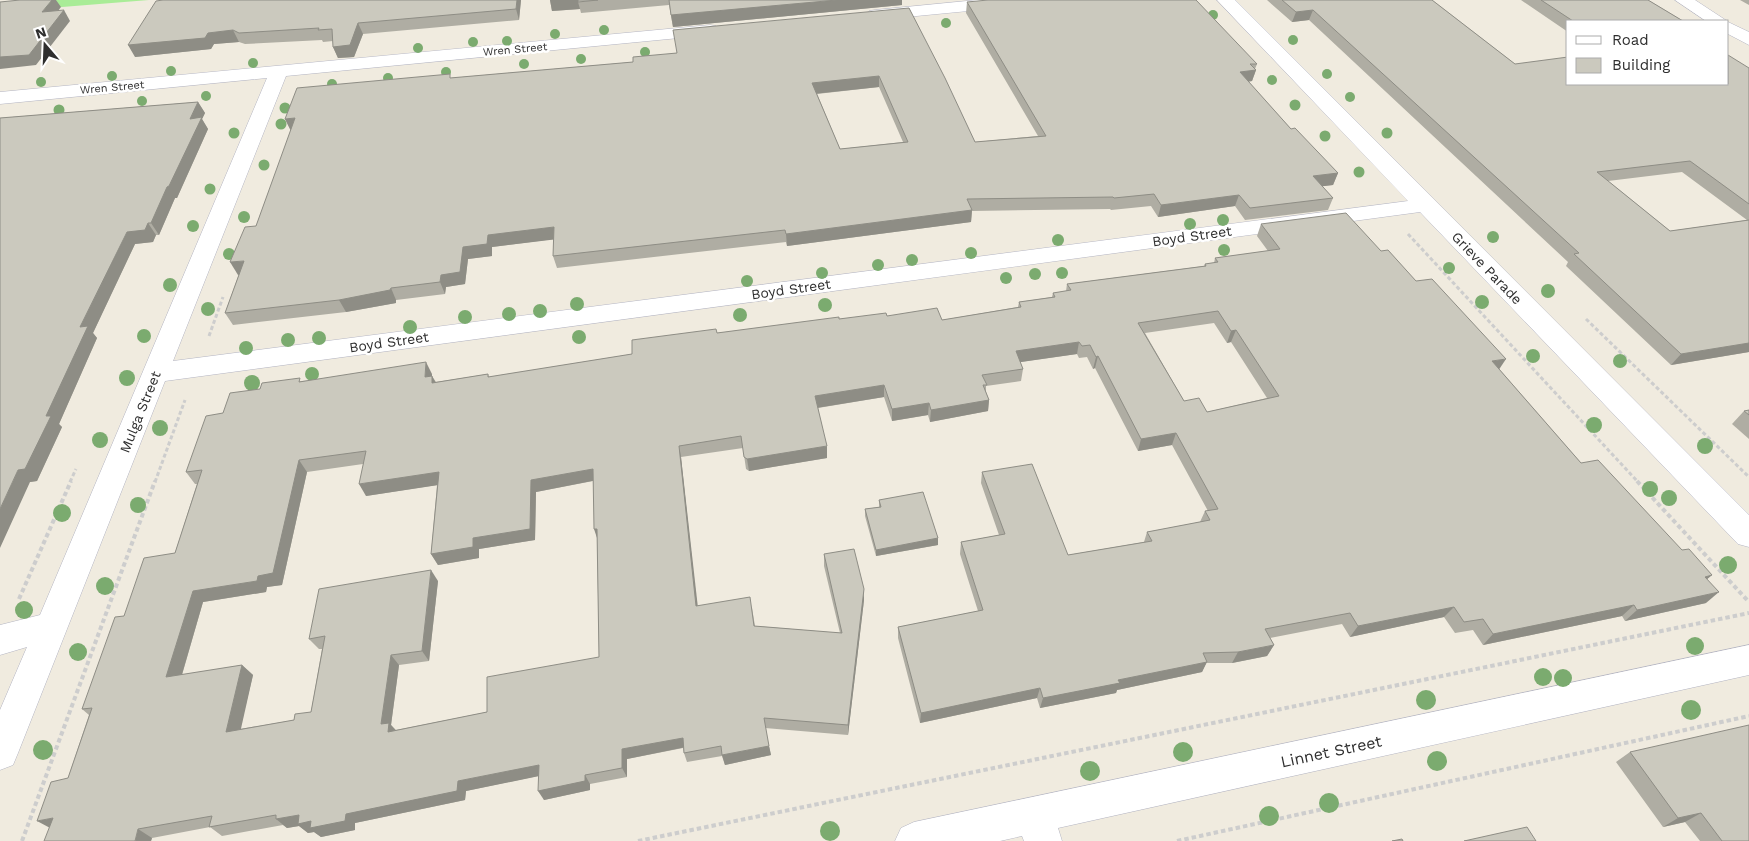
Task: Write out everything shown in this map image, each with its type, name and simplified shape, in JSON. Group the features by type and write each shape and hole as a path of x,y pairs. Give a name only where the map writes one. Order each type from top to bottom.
{"street":[{"path":"862,16 1030,0"},
{"name":"Grieve Parade","path":"1225,0 1749,535"},
{"path":"1682,0 1716,20"},
{"path":"1729,28 1749,40"},
{"name":"Wren Street","path":"0,98 724,29"},
{"name":"Mulga Street","path":"0,753 278,71"},
{"name":"Boyd Street","path":"156,373 1425,205"},
{"path":"0,640 52,626"},
{"name":"Linnet Street","path":"914,841 1039,828 1749,660"}],"path":[{"path":"1385,210 1749,602"},
{"path":"22,841 188,394"},
{"path":"638,841 1749,613"},
{"path":"1177,841 1749,716"}],"green space":[{"path":"57,0 149,0 0,12 0,6"}],"building":[{"path":"52,0 42,12 64,10 29,55 0,57 0,2"},
{"path":"517,0 516,9 358,23 350,45 333,47 332,29 318,30 319,28 239,33 233,30 208,33 205,38 128,45 156,1"},
{"path":"578,0 598,0 578,2"},
{"path":"669,0 837,0 671,15"},
{"path":"988,0 1196,0 1257,64 1250,64 1256,70 1240,72 1291,129 1295,128 1338,173 1313,176 1333,198 1250,208 1239,195 1161,205 1154,194 1114,198 967,199 972,210 786,234 785,230 553,256 554,227 488,235 487,244 463,247 460,272 441,275 440,282 391,288 390,290 339,300 225,313 244,261 230,262 245,227 256,226 295,118 285,119 297,88 450,74 450,78 633,62 633,57 677,53 673,30 909,8 975,142 1046,136 967,2","holes":["879,76 908,142 840,149 812,83"]},
{"path":"1282,0 1432,0 1515,64 1566,57 1566,85 1729,85 1729,56 1749,68 1749,204 1690,161 1597,172 1670,231 1749,220 1749,343 1681,354 1574,254 1579,253 1313,10 1296,12"},
{"path":"1541,0 1648,0 1681,20 1571,20"},
{"path":"198,102 190,119 202,117 151,223 148,223 145,230 127,232 80,327 88,326 46,416 51,416 25,469 18,470 0,509 0,118"},
{"path":"1346,213 1381,251 1388,250 1416,281 1432,279 1506,359 1492,361 1581,463 1598,460 1682,550 1689,549 1712,575 1705,577 1719,592 1637,610 1634,605 1493,634 1483,619 1464,622 1454,607 1358,626 1350,613 1265,629 1274,645 1238,652 1203,653 1207,662 1118,680 1120,683 1043,698 1040,688 921,713 898,627 983,610 961,542 1005,534 982,472 1032,464 1068,555 1152,541 1147,532 1210,520 1205,511 1218,509 1176,433 1141,439 1098,356 1096,357 1090,345 1082,346 1079,342 1016,351 1023,369 982,375 987,385 983,385 989,400 931,410 929,403 892,409 884,385 815,396 827,446 747,459 744,457 741,436 679,446 696,606 750,597 754,626 842,633 824,554 854,549 864,589 848,725 764,718 769,746 722,755 721,746 684,753 683,738 622,749 622,768 585,775 585,781 538,791 539,765 458,781 457,791 346,814 345,821 310,828 311,821 298,824 299,815 276,819 276,815 209,827 212,816 138,829 135,841 44,841 53,818 37,821 51,782 68,778 92,708 82,709 115,617 124,616 144,558 175,553 202,470 186,472 206,416 223,413 230,393 260,389 262,383 300,378 299,382 426,362 425,377 432,376 432,383 488,374 488,377 632,354 632,340 716,329 717,333 839,317 839,319 886,313 887,316 937,308 942,320 1021,307 1019,302 1055,297 1053,293 1071,290 1067,284 1206,266 1205,264 1218,262 1215,258 1280,249 1261,224","holes":["1218,311 1231,331 1236,330 1279,396 1207,412 1199,398 1184,401 1138,323","366,451 359,484 439,472 431,554 473,547 473,538 530,529 531,480 593,469 594,529 597,529 599,657 487,677 487,712 388,732 389,723 381,724 391,655 422,651 431,570 319,589 309,639 325,636 311,712 295,714 294,720 226,732 242,665 166,677 193,591 257,581 258,576 273,573 299,460"]},
{"path":"923,492 938,538 876,550 865,509 881,507 879,500"},
{"path":"1749,725 1749,841 1722,841 1701,813 1678,818 1630,752"},
{"path":"1527,827 1536,841 1464,841"}]}
